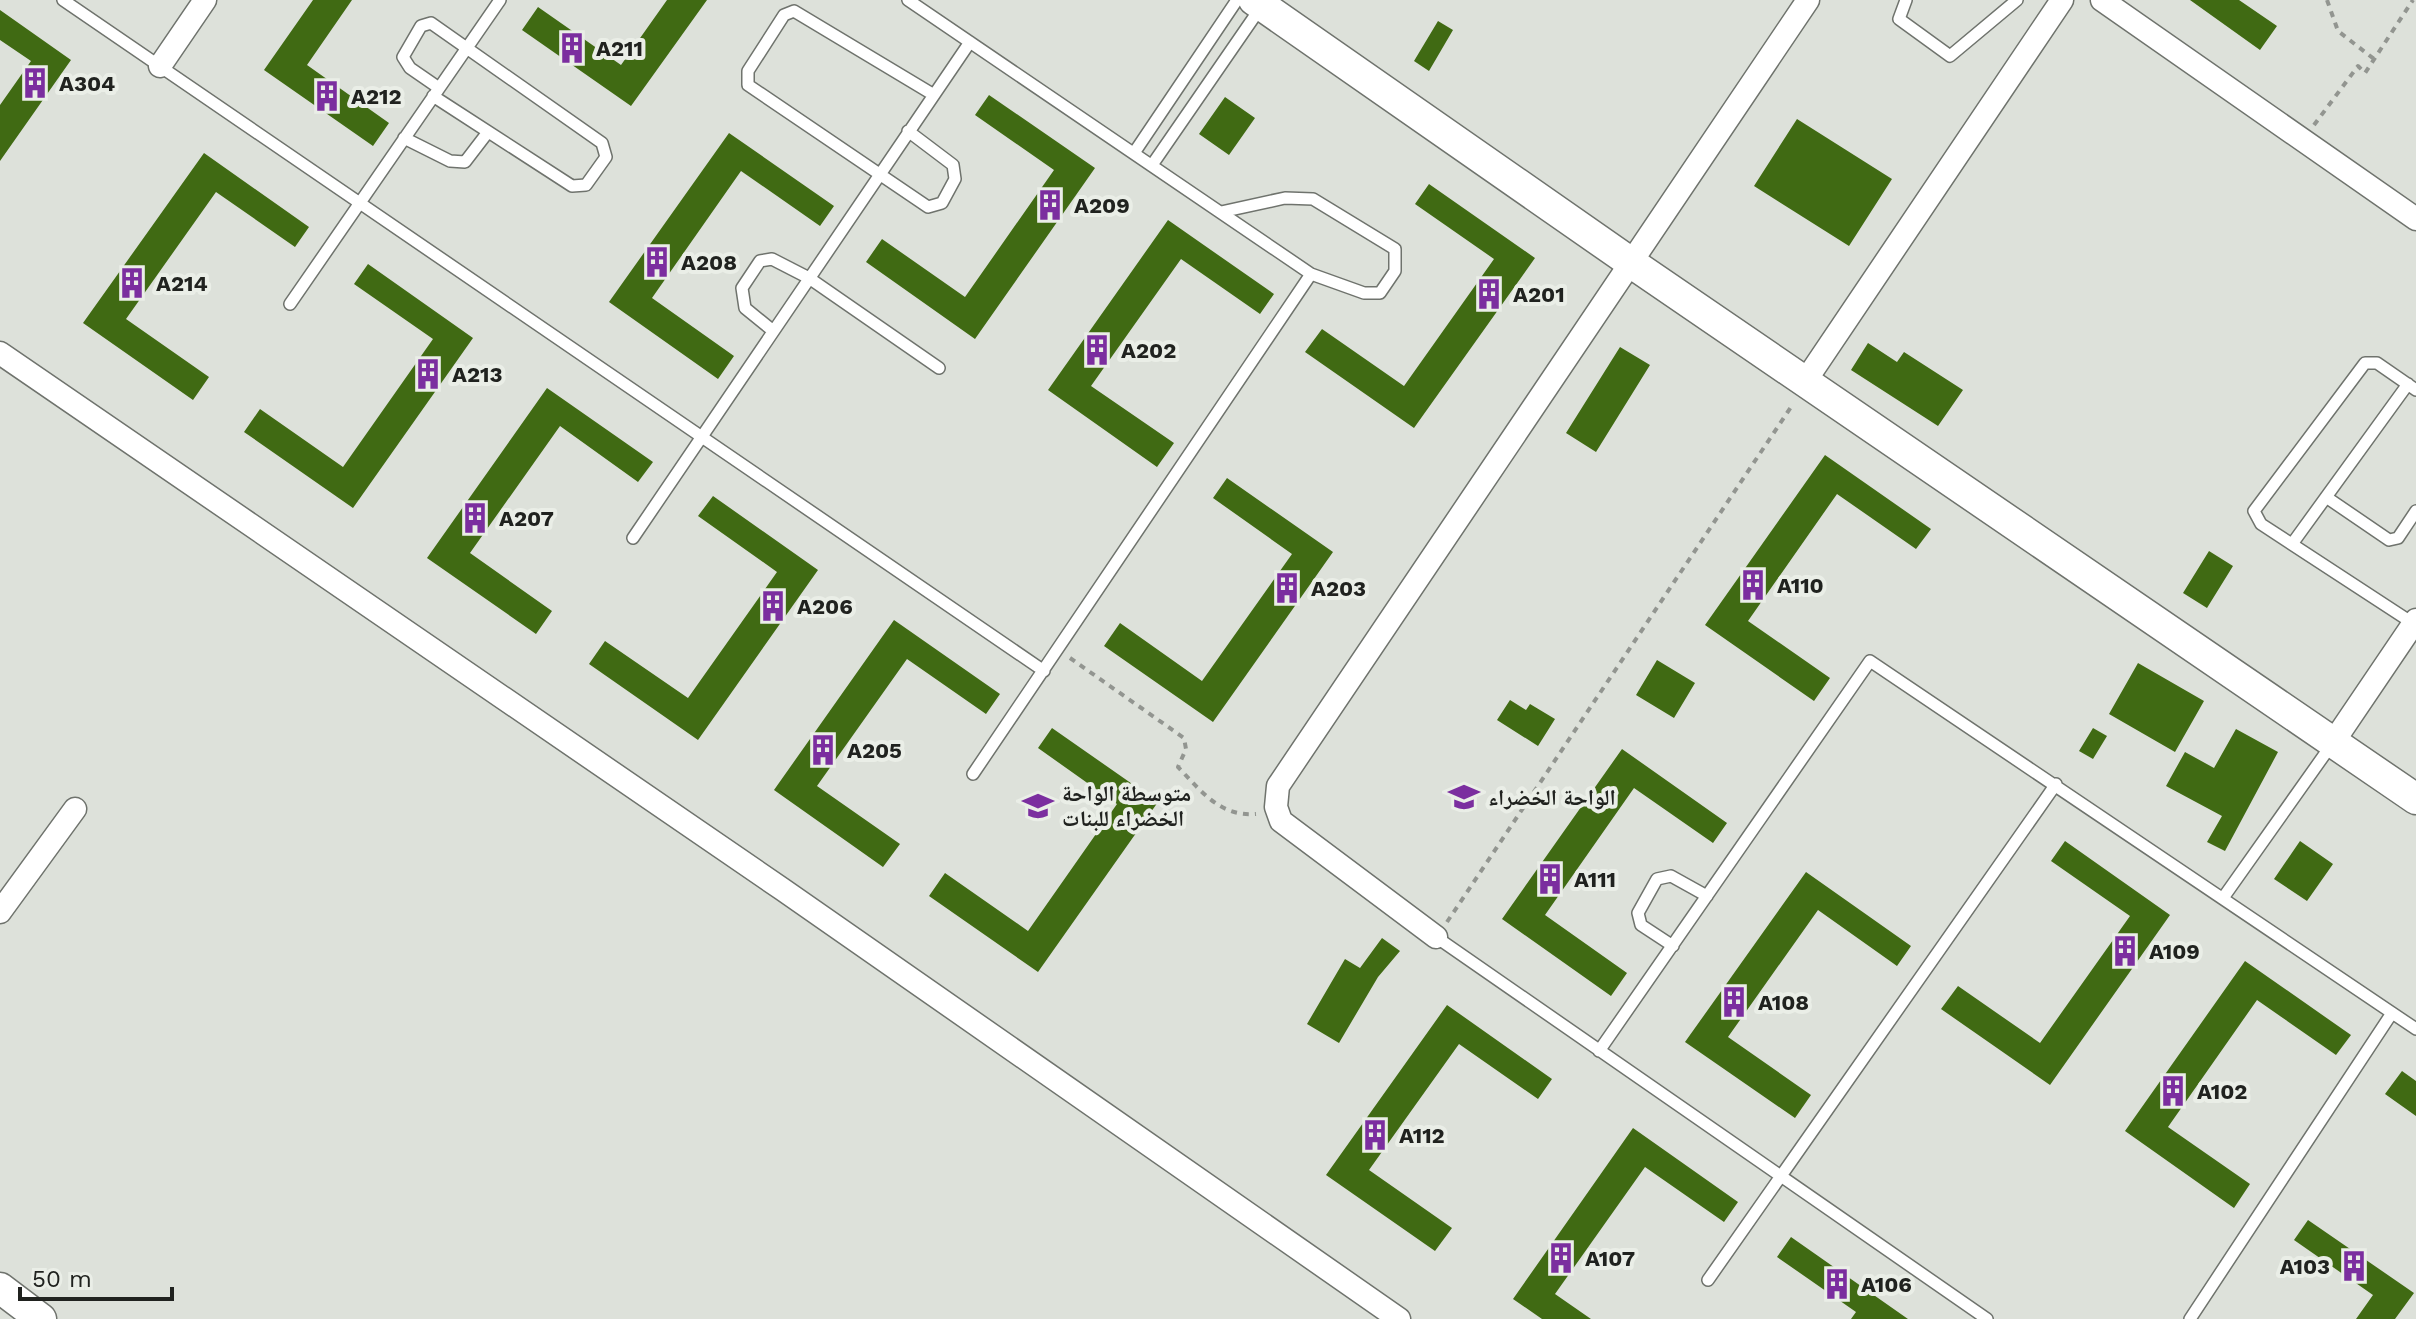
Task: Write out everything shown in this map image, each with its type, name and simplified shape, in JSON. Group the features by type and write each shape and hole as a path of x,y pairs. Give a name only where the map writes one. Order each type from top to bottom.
{"street":[{"path":"160,66 205,0"},
{"path":"1436,937 1281,821 1276,807 1278,786 1808,0"},
{"path":"1806,380 2062,0"},
{"path":"2102,0 2416,219"},
{"path":"1251,2 2416,799"},
{"path":"0,353 769,880 1399,1319"},
{"path":"2332,744 2415,622"},
{"path":"0,912 75,809"},
{"path":"0,1288 41,1319"}],"lane":[{"path":"63,0 361,200 1044,671"},
{"path":"290,304 500,0"},
{"path":"908,0 1311,274 1364,293 1380,293 1395,271 1395,249 1313,199 1285,198 1221,212"},
{"path":"1906,0 1899,19 1950,56 2017,0"},
{"path":"1134,153 1251,2"},
{"path":"1152,165 1251,2"},
{"path":"908,131 953,165 955,179 942,203 928,207 748,85 748,71 784,15 794,11 934,95"},
{"path":"431,23 467,49 602,143 606,157 586,185 572,186 488,132 436,92 410,68 403,57 421,26 431,23"},
{"path":"633,538 970,42"},
{"path":"404,138 450,161 465,162 488,132"},
{"path":"772,330 745,308 742,288 760,261 772,259 809,278 939,368"},
{"path":"973,774 1311,274"},
{"path":"2292,544 2412,387 2377,363 2365,363 2254,511 2261,524 2292,544 2415,622"},
{"path":"2326,497 2389,540 2398,538 2416,511"},
{"path":"1599,1051 1870,661 2416,1029"},
{"path":"2223,898 2332,744"},
{"path":"1708,1280 2056,784"},
{"path":"1673,946 1641,925 1638,913 1657,879 1671,876 1707,896"},
{"path":"1436,937 1987,1319"},
{"path":"2190,1319 2392,1013"}],"path":[{"path":"2327,0 2338,31 2374,59"},
{"path":"2303,140 2358,66 2365,73 2413,0"},
{"path":"1436,937 1806,380"},
{"path":"1058,649 1184,738 1186,749 1178,767 1214,803 1233,814 1254,814 1276,807"}],"building":[{"name":"A212","path":"313,0 352,0 307,65 389,123 373,146 264,70"},
{"name":"A211","path":"667,0 707,0 631,106 522,30 538,7 621,65"},
{"path":"2190,0 2239,0 2277,26 2260,50"},
{"name":"A304","path":"0,10 71,60 0,161 0,105 31,61 0,40"},
{"path":"1438,21 1453,30 1429,71 1414,61"},
{"name":"A209","path":"989,95 1095,168 975,339 866,262 882,239 965,297 1054,170 975,115"},
{"path":"1225,97 1255,118 1229,155 1199,134"},
{"path":"1797,119 1892,179 1849,246 1754,186"},
{"name":"A208","path":"729,133 834,206 820,226 741,171 652,298 734,356 718,379 609,302"},
{"name":"A214","path":"204,153 309,227 295,247 216,192 126,319 209,377 193,400 83,323"},
{"name":"A201","path":"1429,184 1535,258 1414,428 1305,352 1322,329 1404,386 1494,259 1415,204"},
{"name":"A202","path":"1168,220 1274,294 1260,314 1181,259 1091,386 1174,443 1157,467 1048,390"},
{"name":"A213","path":"368,264 473,338 353,508 244,432 260,409 343,467 433,339 354,284"},
{"path":"1868,343 1897,362 1904,352 1963,390 1938,426 1851,370"},
{"path":"1620,347 1650,365 1596,452 1566,433"},
{"name":"A207","path":"547,388 653,462 638,482 560,426 470,553 552,611 536,634 427,558"},
{"name":"A110","path":"1825,455 1931,529 1916,549 1837,494 1748,621 1830,678 1814,701 1705,625"},
{"name":"A203","path":"1227,478 1333,552 1213,722 1104,646 1120,623 1202,681 1292,554 1213,498"},
{"name":"A206","path":"713,496 818,570 698,740 589,664 605,641 688,698 777,572 698,516"},
{"path":"2209,551 2233,566 2207,608 2183,593"},
{"name":"A205","path":"894,620 1000,694 986,714 907,659 817,786 900,844 883,867 774,790"},
{"path":"1657,660 1695,683 1674,718 1636,695"},
{"path":"2138,663 2204,701 2175,752 2109,714"},
{"path":"1510,700 1526,710 1530,704 1555,719 1538,746 1497,720"},
{"path":"1052,728 1158,802 1038,972 929,896 945,873 1028,931 1117,804 1038,748"},
{"path":"2093,728 2107,736 2093,759 2079,751"},
{"path":"2236,729 2278,752 2225,851 2207,842 2222,816 2166,786 2185,752 2214,768"},
{"name":"A111","path":"1622,749 1727,823 1713,843 1634,788 1545,915 1627,973 1611,996 1502,919"},
{"name":"A109","path":"2065,841 2170,915 2050,1085 1941,1009 1958,986 2040,1043 2130,916 2051,861"},
{"path":"2300,841 2333,864 2307,901 2274,879"},
{"name":"A108","path":"1806,872 1911,946 1897,966 1818,910 1728,1037 1811,1095 1795,1118 1685,1042"},
{"path":"1382,938 1400,951 1378,977 1339,1043 1307,1024 1345,959 1360,968"},
{"name":"A102","path":"2245,961 2351,1035 2336,1055 2257,1000 2168,1127 2250,1184 2234,1208 2125,1131"},
{"name":"A112","path":"1447,1005 1552,1079 1538,1099 1459,1044 1369,1170 1452,1228 1435,1251 1326,1175"},
{"path":"2402,1071 2416,1081 2416,1116 2385,1094"},
{"name":"A107","path":"1633,1128 1738,1202 1724,1222 1645,1167 1555,1294 1591,1319 1542,1319 1513,1299"},
{"name":"A103","path":"2308,1220 2414,1293 2395,1319 2356,1319 2373,1295 2294,1240"},
{"name":"A106","path":"1791,1237 1908,1319 1851,1319 1856,1312 1777,1257"}],"place":[{"name":"A211","path":"572,48"},
{"name":"A304","path":"35,83"},
{"name":"A212","path":"327,96"},
{"name":"A209","path":"1050,205"},
{"name":"A208","path":"657,262"},
{"name":"A214","path":"132,283"},
{"name":"A201","path":"1489,294"},
{"name":"A202","path":"1097,350"},
{"name":"A213","path":"428,374"},
{"name":"A207","path":"475,518"},
{"name":"A110","path":"1753,585"},
{"name":"A203","path":"1287,588"},
{"name":"A206","path":"773,606"},
{"name":"A205","path":"823,750"},
{"name":"الواحة الخضراء","path":"1464,797"},
{"name":"متوسطة الواحة الخضراء للبنات","path":"1038,806"},
{"name":"A111","path":"1550,879"},
{"name":"A109","path":"2125,951"},
{"name":"A108","path":"1734,1002"},
{"name":"A102","path":"2173,1091"},
{"name":"A112","path":"1375,1135"},
{"name":"A107","path":"1561,1258"},
{"name":"A103","path":"2354,1266"},
{"name":"A106","path":"1837,1284"}]}
